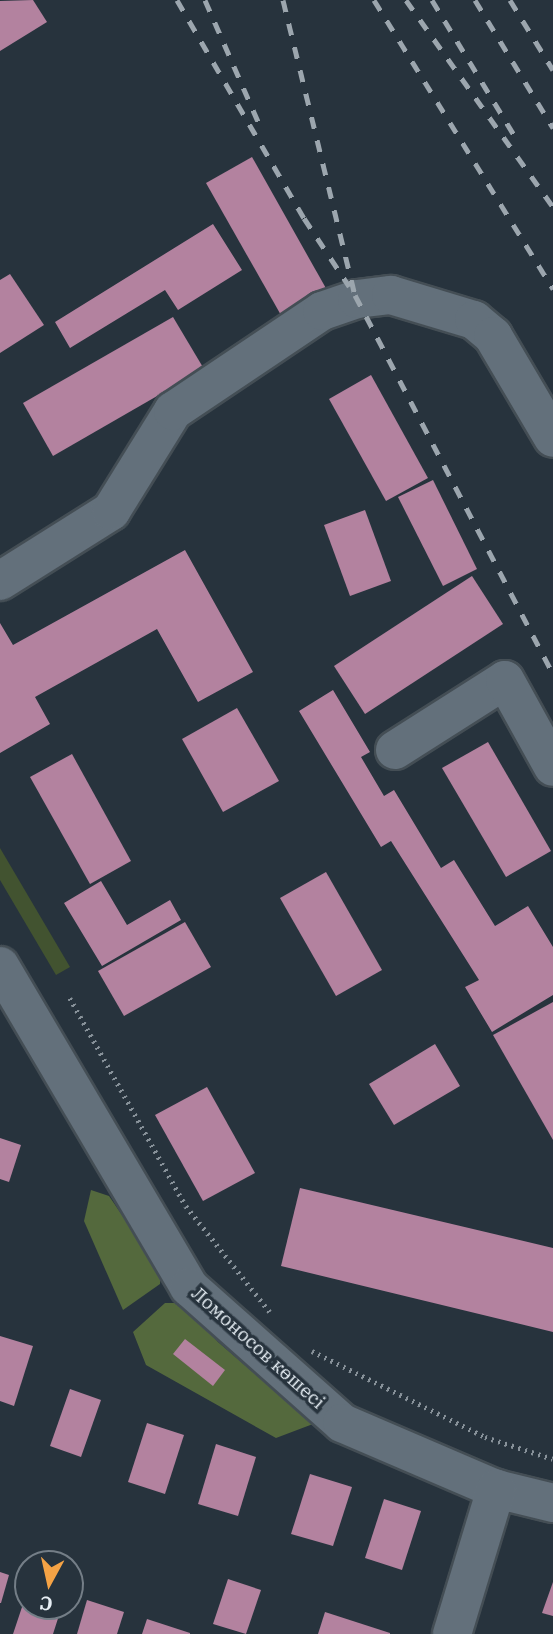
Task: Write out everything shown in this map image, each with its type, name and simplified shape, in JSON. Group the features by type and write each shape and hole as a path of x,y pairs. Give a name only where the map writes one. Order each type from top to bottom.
{"street":[{"path":"0,581 111,511 173,411 322,311 357,299 391,295 474,320 493,335 553,438"},
{"path":"396,750 505,680 543,726 553,768"},
{"name":"Ломоносов көшесі","path":"1,969 189,1287 342,1423 496,1489 553,1503"},
{"path":"452,1634 496,1489"}],"path":[{"path":"71,998 186,1206 273,1316"},
{"path":"310,1350 485,1437 553,1459"}],"green space":[{"path":"0,848 70,967 56,975 0,880"},
{"path":"91,1190 109,1196 161,1272 160,1284 123,1310 84,1221"},
{"path":"165,1303 184,1303 218,1342 313,1424 276,1438 146,1365 133,1332"}],"building":[{"path":"33,0 47,22 0,51 0,1"},
{"path":"252,157 332,299 286,324 206,183"},
{"path":"213,224 242,270 178,310 165,290 70,348 55,322"},
{"path":"10,274 44,325 0,353 0,280"},
{"path":"173,317 204,369 53,456 23,403"},
{"path":"371,375 428,478 386,501 329,399"},
{"path":"433,480 477,569 443,586 398,497"},
{"path":"365,510 391,581 350,596 324,525"},
{"path":"185,550 253,672 198,702 157,629 35,697 50,724 0,753 0,623 13,645"},
{"path":"472,576 503,624 365,714 334,666"},
{"path":"333,690 370,752 361,757 384,796 394,790 441,868 454,860 495,926 528,906 553,947 553,995 492,1032 465,987 479,980 391,841 381,847 299,711"},
{"path":"237,708 279,781 223,812 182,739"},
{"path":"488,742 551,851 506,877 442,768"},
{"path":"72,754 131,861 90,884 30,777"},
{"path":"326,872 382,970 336,996 280,898"},
{"path":"101,881 127,925 170,900 181,920 102,966 64,903"},
{"path":"185,922 211,967 124,1016 98,971"},
{"path":"553,1002 553,1140 493,1035"},
{"path":"435,1044 460,1086 394,1125 369,1084"},
{"path":"207,1087 255,1173 203,1201 155,1115"},
{"path":"0,1138 21,1145 9,1182 0,1179"},
{"path":"300,1188 553,1248 553,1332 281,1266"},
{"path":"0,1336 33,1346 14,1406 0,1401"},
{"path":"185,1339 225,1370 213,1386 173,1354"},
{"path":"70,1389 101,1400 81,1457 50,1446"},
{"path":"147,1423 184,1435 165,1494 128,1482"},
{"path":"216,1444 256,1457 238,1516 198,1504"},
{"path":"310,1474 352,1487 333,1546 291,1534"},
{"path":"384,1499 421,1511 402,1570 365,1558"},
{"path":"0,1572 9,1575 1,1603 0,1603"},
{"path":"228,1579 261,1590 246,1634 213,1624"},
{"path":"553,1582 553,1616 542,1613"},
{"path":"87,1600 124,1612 117,1634 77,1634 81,1620 84,1620"},
{"path":"325,1612 390,1633 390,1634 318,1634"},
{"path":"147,1619 190,1633 190,1634 142,1634"},
{"path":"18,1620 58,1620 53,1634 13,1634"}],"railway":[{"path":"177,0 304,218 349,286"},
{"path":"205,0 260,126"},
{"path":"283,0 355,295 553,674"},
{"path":"374,0 553,289"},
{"path":"406,0 553,207"},
{"path":"432,0 517,140"},
{"path":"475,0 553,128"},
{"path":"510,0 553,70"}]}
